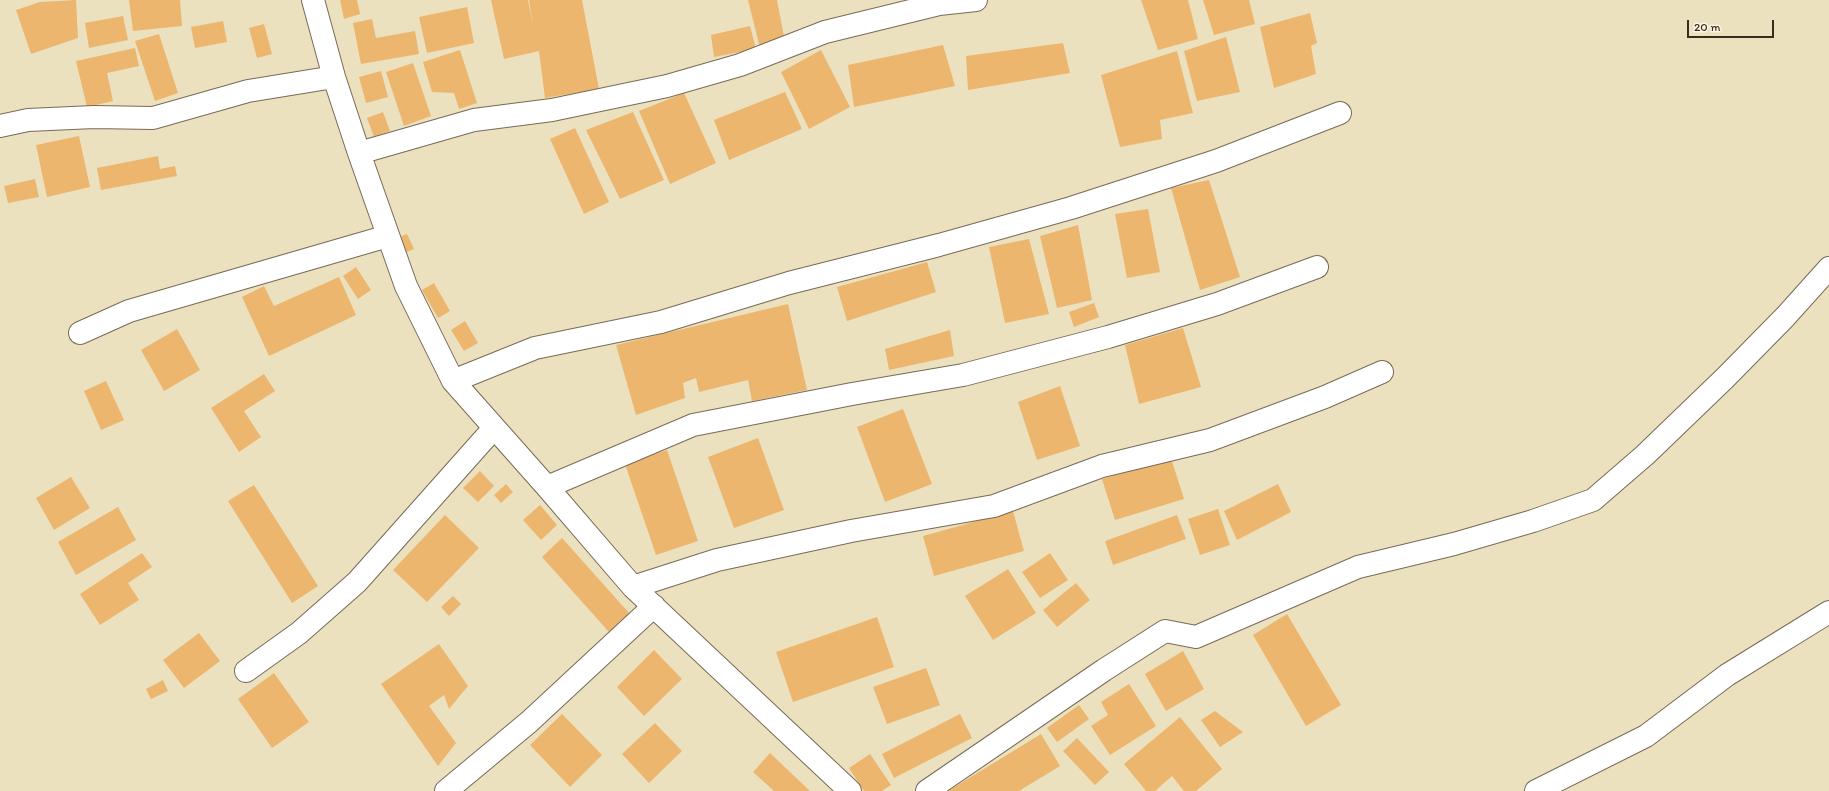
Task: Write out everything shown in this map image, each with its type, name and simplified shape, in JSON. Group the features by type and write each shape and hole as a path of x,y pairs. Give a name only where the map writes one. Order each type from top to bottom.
{"street":[{"path":"313,0 334,77 406,286 453,381 633,587 850,791"},
{"path":"359,153 474,120 552,110 667,86 740,66 825,32 939,4 976,0"},
{"path":"0,126 35,120 94,117 153,118 248,91 334,77"},
{"path":"453,381 535,348 661,322 789,283 939,245 1071,208 1216,161 1340,113"},
{"path":"80,333 129,311 388,236"},
{"path":"547,487 693,425 852,394 963,375 1108,337 1195,310 1317,267"},
{"path":"927,791 1104,670 1165,631 1196,637 1358,566 1454,544 1533,521 1593,500 1725,378 1829,268"},
{"path":"633,587 717,560 851,531 994,506 1102,466 1210,440 1325,397 1382,372"},
{"path":"246,672 299,633 357,582 494,428"},
{"path":"446,791 529,722 654,606"},
{"path":"1536,791 1646,736 1727,674 1829,612"}],"building":[{"path":"76,0 78,38 31,54 16,10 40,2"},
{"path":"129,0 180,0 182,26 133,31"},
{"path":"340,0 357,0 360,14 344,19"},
{"path":"491,0 528,0 533,25 529,0 582,0 599,89 545,98 539,51 504,59"},
{"path":"748,0 777,0 785,42 760,48"},
{"path":"1141,0 1188,0 1198,39 1158,50"},
{"path":"1203,0 1249,0 1255,24 1214,35"},
{"path":"467,7 474,43 427,53 419,17"},
{"path":"1310,13 1317,43 1311,46 1316,74 1274,88 1260,27"},
{"path":"123,16 128,40 89,48 85,23"},
{"path":"372,19 376,38 415,31 419,54 361,64 353,23"},
{"path":"223,21 227,42 195,48 191,27"},
{"path":"264,24 272,54 257,58 249,28"},
{"path":"750,26 756,49 714,57 711,35"},
{"path":"159,34 178,93 155,101 135,41"},
{"path":"1226,37 1240,92 1197,101 1184,51"},
{"path":"1063,43 1070,73 968,90 966,56"},
{"path":"943,45 955,86 854,107 848,65"},
{"path":"135,48 139,66 107,73 113,101 87,107 76,61"},
{"path":"460,50 477,103 459,109 454,93 432,92 423,62"},
{"path":"821,50 850,107 809,129 781,72"},
{"path":"1177,51 1193,113 1160,120 1162,139 1120,147 1101,75"},
{"path":"413,63 431,116 404,126 386,72"},
{"path":"381,71 388,97 366,103 359,77"},
{"path":"785,92 802,129 729,160 714,120"},
{"path":"684,93 716,163 670,184 639,111"},
{"path":"383,112 390,131 374,137 367,118"},
{"path":"633,112 664,180 620,199 586,130"},
{"path":"575,128 609,202 584,214 550,139"},
{"path":"79,136 90,187 47,197 36,145"},
{"path":"158,156 160,169 175,166 177,176 101,190 97,168"},
{"path":"35,179 39,197 8,203 4,186"},
{"path":"1209,180 1240,277 1200,290 1171,188"},
{"path":"1148,209 1160,272 1127,278 1115,214"},
{"path":"1078,225 1092,300 1057,308 1040,236"},
{"path":"407,234 414,249 404,253 397,238"},
{"path":"1029,239 1049,314 1005,323 989,247"},
{"path":"927,262 936,292 847,321 837,287"},
{"path":"356,267 371,290 358,299 343,276"},
{"path":"339,277 356,315 269,356 242,297 264,286 274,306"},
{"path":"434,283 450,311 438,318 422,290"},
{"path":"1094,303 1099,317 1074,327 1069,312"},
{"path":"788,304 807,390 752,401 748,380 699,392 696,378 683,383 685,398 636,415 616,345"},
{"path":"465,321 478,343 464,351 451,330"},
{"path":"1183,328 1201,387 1139,404 1125,345"},
{"path":"177,329 200,370 164,391 141,350"},
{"path":"950,330 954,356 889,370 885,349"},
{"path":"264,374 275,391 244,411 261,437 239,452 211,408"},
{"path":"106,381 124,420 101,430 84,391"},
{"path":"1060,386 1080,446 1037,460 1018,402"},
{"path":"903,409 932,484 885,502 857,427"},
{"path":"758,438 784,510 734,528 708,457"},
{"path":"667,450 698,541 656,555 625,464"},
{"path":"1171,458 1184,499 1115,520 1102,479"},
{"path":"480,471 494,486 478,502 463,488"},
{"path":"71,477 90,508 54,530 36,498"},
{"path":"506,484 513,492 501,503 494,495"},
{"path":"1278,484 1291,512 1237,540 1224,511"},
{"path":"254,485 318,586 292,603 228,501"},
{"path":"540,505 557,525 541,540 523,520"},
{"path":"118,507 136,540 76,575 58,542"},
{"path":"1218,509 1230,545 1200,555 1188,519"},
{"path":"1013,511 1024,551 934,576 923,536"},
{"path":"445,515 479,548 427,602 393,570"},
{"path":"1177,515 1186,539 1113,565 1105,541"},
{"path":"562,538 630,614 609,632 542,557"},
{"path":"142,553 152,567 128,583 139,600 100,625 80,594"},
{"path":"1050,553 1068,580 1040,598 1022,572"},
{"path":"1008,569 1036,613 993,640 965,596"},
{"path":"1076,583 1090,600 1057,627 1043,610"},
{"path":"453,596 461,604 449,616 441,607"},
{"path":"1287,614 1341,705 1306,726 1253,635"},
{"path":"877,617 894,667 793,702 776,652"},
{"path":"199,633 220,661 184,688 163,660"},
{"path":"439,644 468,686 449,709 444,695 429,706 456,743 438,766 381,684"},
{"path":"654,650 682,679 644,716 617,687"},
{"path":"1183,651 1204,689 1166,711 1145,674"},
{"path":"926,668 940,705 887,724 873,687"},
{"path":"274,673 309,722 272,748 238,699"},
{"path":"163,680 168,691 151,699 146,689"},
{"path":"1129,684 1156,726 1110,755 1091,726 1108,715 1101,702"},
{"path":"1079,705 1089,719 1057,742 1047,728"},
{"path":"1215,711 1243,732 1220,747 1201,720"},
{"path":"562,714 602,755 570,787 530,745"},
{"path":"960,714 972,738 894,778 882,754"},
{"path":"1180,717 1222,769 1196,791 1184,791 1172,776 1155,791 1146,791 1124,764"},
{"path":"655,723 682,751 649,783 622,754"},
{"path":"1041,734 1060,766 1019,791 948,791"},
{"path":"1077,738 1109,772 1095,785 1063,751"},
{"path":"770,753 810,791 774,791 753,772"},
{"path":"870,754 891,785 882,791 864,791 849,768"}]}
